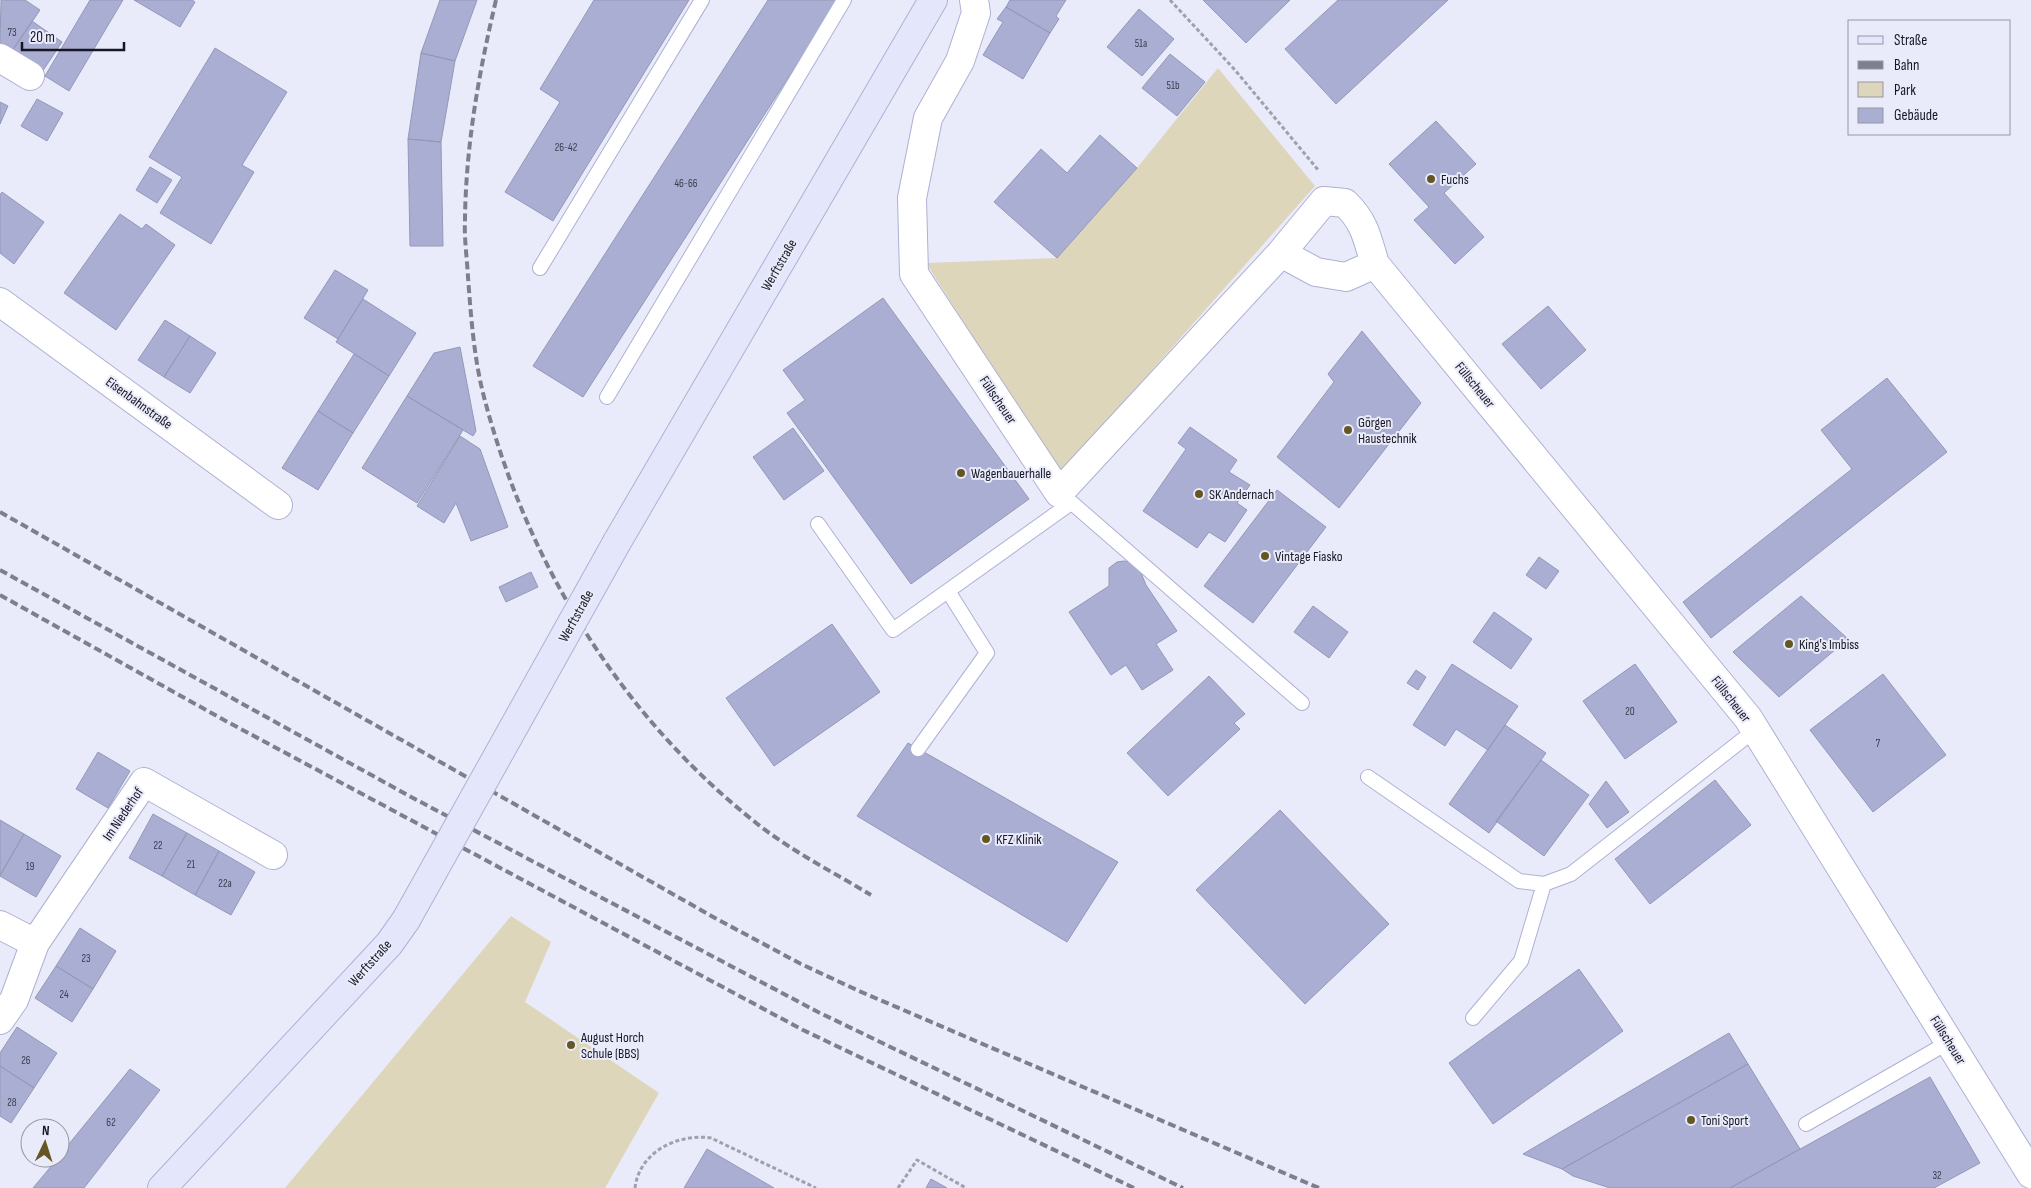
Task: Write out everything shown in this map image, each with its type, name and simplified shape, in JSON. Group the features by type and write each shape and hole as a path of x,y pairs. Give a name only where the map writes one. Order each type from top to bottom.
{"street":[{"name":"Werftstraße","path":"162,1188 389,944 406,920 618,542 933,0"},
{"name":"Füllscheuer","path":"974,0 976,13 960,61 928,118 912,198 914,274 1065,498"},
{"path":"0,58 30,76"},
{"path":"1065,498 1281,253 1324,201 1345,202"},
{"name":"Füllscheuer","path":"1345,202 1358,215 1366,230 1375,264 1748,718 2031,1174"},
{"path":"1281,253 1316,272 1346,276 1375,264"},
{"name":"Eisenbahnstraße","path":"0,302 278,504"},
{"name":"Im Niederhof","path":"0,1020 14,1000 35,943 144,782 272,855"},
{"path":"0,925 35,943"}],"lane":[{"path":"540,268 702,0"},
{"path":"607,397 844,0"},
{"path":"818,524 893,630 948,591 1065,498 1302,703"},
{"path":"918,749 987,652 948,591"},
{"path":"1368,777 1519,882 1544,884 1571,874 1755,730"},
{"path":"1473,1018 1521,961 1544,884"},
{"path":"1806,1124 1949,1042"}],"path":[{"path":"1170,0 1235,70 1345,202"},
{"path":"635,1188 641,1169 652,1155 668,1143 698,1136 711,1138 816,1188"},
{"path":"898,1188 916,1160 966,1188"}],"green space":[{"path":"1218,68 1315,186 1060,474 926,263 1057,258 1137,168"},
{"path":"511,916 551,942 525,1002 659,1093 605,1188 285,1188"}],"building":[{"path":"1,0 25,0 40,10 12,51 0,43"},
{"path":"90,0 123,0 69,91 45,76"},
{"path":"134,0 192,0 195,2 180,27"},
{"path":"440,0 477,0 455,61 421,53"},
{"path":"594,0 689,0 553,221 505,192 560,102 540,89"},
{"path":"768,0 838,0 583,397 533,366"},
{"path":"1010,0 1066,0 1056,16 1059,19 1050,33 1006,7"},
{"path":"1203,0 1290,0 1246,43"},
{"path":"1338,0 1448,0 1336,104 1285,49"},
{"path":"1006,7 1050,33 1023,79 983,55 1003,22 997,19"},
{"path":"1139,9 1174,39 1142,76 1107,47"},
{"path":"32,21 62,42 42,72 12,51"},
{"path":"215,48 287,92 242,165 254,172 211,244 160,213 182,177 149,157"},
{"path":"421,53 455,61 441,142 408,139"},
{"path":"1170,54 1205,82 1177,116 1142,88"},
{"path":"37,99 63,113 47,141 21,126"},
{"path":"0,102 8,106 0,124"},
{"name":"Fuchs","path":"1436,121 1476,164 1444,193 1484,237 1455,264 1414,220 1429,207 1389,164"},
{"path":"1100,135 1137,168 1057,258 994,202 1041,149 1067,173"},
{"path":"408,139 441,142 443,246 410,246"},
{"path":"150,167 172,180 157,203 136,190"},
{"path":"2,192 44,222 14,264 0,253 0,195"},
{"path":"120,214 142,229 146,224 175,245 116,330 64,293"},
{"path":"335,270 368,290 338,339 304,318"},
{"path":"883,298 1029,499 911,584 787,413 805,400 783,370"},
{"path":"363,299 416,333 389,376 336,342"},
{"path":"1548,306 1586,350 1541,389 1502,344"},
{"path":"165,320 190,336 164,377 138,360"},
{"name":"Görgen Haustechnik","path":"1362,331 1421,403 1339,508 1277,457 1334,382 1328,374"},
{"path":"190,336 216,353 190,393 164,377"},
{"path":"460,347 476,431 473,436 407,396 434,353"},
{"path":"354,354 389,376 353,433 318,411"},
{"path":"1887,378 1947,452 1711,638 1683,602 1852,469 1821,430"},
{"path":"407,396 463,430 417,503 362,468"},
{"path":"318,411 353,433 318,490 282,468"},
{"name":"SK Andernach","path":"1190,427 1237,460 1229,472 1250,485 1237,503 1247,510 1225,542 1209,532 1197,548 1143,511 1186,449 1178,443"},
{"path":"793,428 824,471 784,500 753,457"},
{"path":"460,436 480,449 508,527 471,541 456,503 444,523 417,506"},
{"name":"Vintage Fiasko","path":"1277,490 1326,527 1253,623 1204,586"},
{"path":"1539,557 1559,571 1546,589 1526,575"},
{"path":"1117,562 1137,563 1146,585 1177,631 1156,644 1173,670 1142,690 1126,665 1111,675 1069,612 1109,586 1109,568"},
{"path":"531,572 538,587 506,602 499,587"},
{"path":"1801,596 1848,639 1779,697 1733,652"},
{"path":"1313,606 1348,632 1329,658 1294,632"},
{"path":"1494,612 1532,639 1511,669 1473,642"},
{"path":"832,624 880,692 774,766 726,698"},
{"path":"1452,664 1518,706 1488,750 1456,729 1445,746 1413,725"},
{"path":"1635,664 1677,722 1625,759 1583,701"},
{"path":"1416,670 1426,677 1418,690 1407,683"},
{"path":"1883,674 1946,755 1873,812 1810,730"},
{"path":"1209,676 1245,714 1234,723 1240,729 1168,796 1127,753"},
{"path":"1505,725 1546,753 1489,833 1449,804"},
{"name":"KFZ Klinik","path":"908,743 1118,862 1067,942 857,816"},
{"path":"98,752 130,771 108,808 76,789"},
{"path":"1541,760 1589,795 1544,856 1496,821"},
{"path":"1715,780 1751,825 1650,904 1615,859"},
{"path":"1606,781 1629,812 1607,828 1589,804"},
{"path":"1280,810 1389,924 1305,1004 1196,890"},
{"path":"153,814 187,833 162,876 129,858"},
{"path":"0,820 24,834 0,875"},
{"path":"187,833 219,851 195,895 162,876"},
{"path":"24,834 61,856 36,897 0,876"},
{"path":"219,851 255,872 231,915 195,895"},
{"path":"80,928 116,951 93,989 56,966"},
{"path":"56,966 93,989 72,1022 35,998"},
{"path":"1579,969 1623,1031 1493,1124 1449,1063"},
{"path":"17,1027 57,1053 34,1088 0,1066 0,1053"},
{"path":"1729,1033 1748,1064 1562,1169 1523,1154"},
{"path":"1748,1064 1800,1149 1730,1188 1610,1188 1573,1176 1562,1169"},
{"path":"0,1066 34,1088 11,1123 0,1116"},
{"path":"130,1069 160,1090 84,1188 33,1188 50,1168 70,1168 70,1143"},
{"path":"1930,1077 1980,1163 1934,1188 1730,1188"},
{"path":"707,1149 774,1188 684,1188"},
{"path":"931,1179 947,1188 926,1188"}],"railway":[{"path":"496,0 474,108 466,191 465,241 473,338 484,397 502,459 526,519 553,576 585,632 622,685 662,734 707,780 769,833 871,895"},
{"path":"0,512 715,918 801,964 859,991 1319,1188"},
{"path":"0,570 413,798 818,1012 1183,1188"},
{"path":"0,595 224,720 803,1030 1134,1188"}],"place":[{"name":"Fuchs","path":"1431,179"},
{"name":"Görgen Haustechnik","path":"1348,430"},
{"name":"Wagenbauerhalle","path":"961,473"},
{"name":"SK Andernach","path":"1199,494"},
{"name":"Vintage Fiasko","path":"1265,556"},
{"name":"King's Imbiss","path":"1789,644"},
{"name":"KFZ Klinik","path":"986,839"},
{"name":"August Horch Schule (BBS)","path":"571,1045"},
{"name":"Toni Sport","path":"1691,1120"}]}
